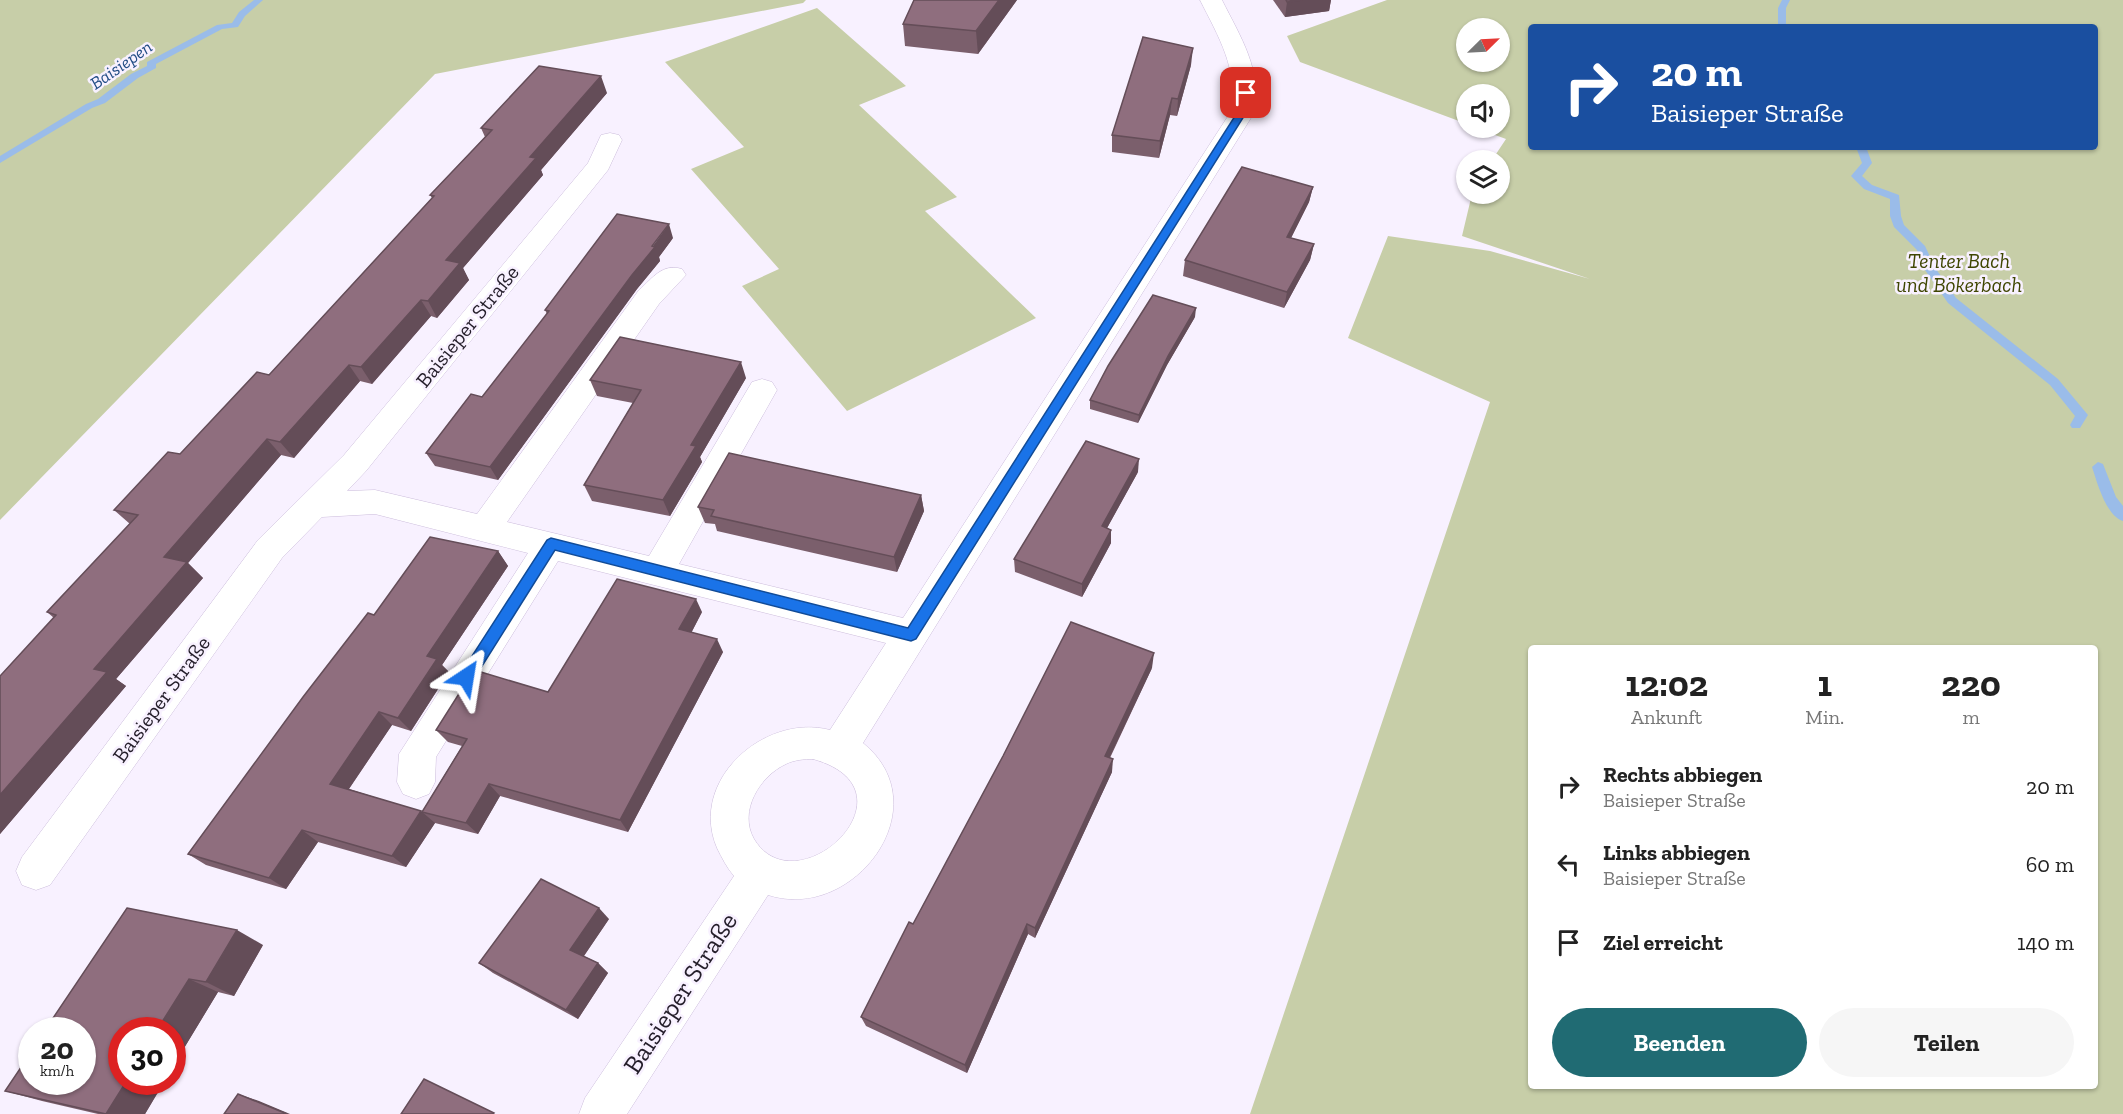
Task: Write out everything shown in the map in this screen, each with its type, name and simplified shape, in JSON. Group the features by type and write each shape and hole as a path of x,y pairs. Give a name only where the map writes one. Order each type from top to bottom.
{"street":[{"path":"840,747 1242,113 1246,93 1244,72 1211,0"},
{"name":"Baisieper Straße","path":"36,871 270,549 355,463 599,165 610,140"},
{"path":"485,528 649,297 672,275"},
{"path":"658,570 762,390"},
{"path":"316,505 375,502 911,634"},
{"path":"416,782 418,754 551,544"},
{"path":"813,742 840,747 865,766 876,793 876,817 862,845 835,869 816,877 782,880 760,872 743,858 733,841 729,825 730,805 736,789 759,761 784,747 813,742"},
{"name":"Baisieper Straße","path":"601,1114 760,872"}],"green space":[{"path":"0,0 806,0 803,3 435,74 0,520"},
{"name":"Tenter Bach und Bökerbach","path":"1387,0 2123,0 2123,1114 1250,1114 1490,402 1348,338 1388,236 1490,251 1590,279 1462,236 1470,204 1510,204 1510,150 1499,150 1506,139 1503,138 1510,138 1510,84 1456,84 1456,120 1300,62 1287,36"},
{"path":"817,8 906,86 859,105 957,197 925,211 1036,318 847,411 742,286 779,269 691,169 744,147 665,62"}],"building":[{"path":"914,0 999,0 976,31 903,24"},
{"path":"1143,37 1193,48 1178,99 1172,98 1160,141 1112,135"},
{"path":"539,66 601,76 530,157 536,158 446,260 460,263 428,301 421,300 361,367 349,365 280,442 267,439 164,557 187,562 94,669 107,672 0,795 0,676 56,615 47,612 138,515 114,510 168,452 180,454 257,372 269,375 434,196 430,195 492,130 481,128"},
{"path":"1242,167 1313,187 1287,237 1314,244 1287,292 1185,260"},
{"path":"617,214 669,224 652,246 655,247 490,467 426,453 471,394 482,397 549,311 545,310"},
{"path":"1153,295 1196,308 1168,356 1139,415 1090,400 1108,366"},
{"path":"620,337 741,362 691,445 696,446 663,500 584,485 641,390 590,380"},
{"path":"1086,441 1139,459 1102,526 1111,530 1082,584 1014,559"},
{"path":"729,453 921,495 894,557 711,516 714,510 698,507"},
{"path":"430,537 498,551 427,656 437,659 398,718 379,712 330,784 421,811 392,856 302,830 269,878 188,854 303,697 368,613 374,615"},
{"path":"617,579 696,599 679,629 717,639 620,820 489,784 466,823 422,812 467,739 436,730 474,670 548,692"},
{"path":"1071,622 1154,653 1105,756 1113,759 1035,928 1027,924 965,1065 861,1017 909,922 913,924 1003,756"},
{"path":"541,879 599,908 570,950 598,963 566,1010 479,963"},
{"path":"127,908 237,930 206,982 189,979 165,1017 108,1017 108,1095 118,1095 106,1114 23,1095 96,1095 96,1017 54,1017"},
{"path":"18,1072 18,1094 5,1091"},
{"path":"424,1079 494,1113 401,1114"},
{"path":"238,1094 287,1114 224,1114"}],"waterway":[{"name":"Baisiepen","path":"0,160 89,106 107,98 134,76 153,66 150,64 220,27 235,25 242,14 259,0"},
{"path":"1782,24 1782,8 1786,0"},
{"path":"1862,150 1867,163 1856,176 1868,187 1895,197 1897,222 1921,248 1931,270 1952,300 2054,382 2082,415 2076,425"},
{"path":"2098,467 2110,499 2123,516"}],"route":[{"path":"466,677 551,544 911,634 1242,113 1246,93"}]}
